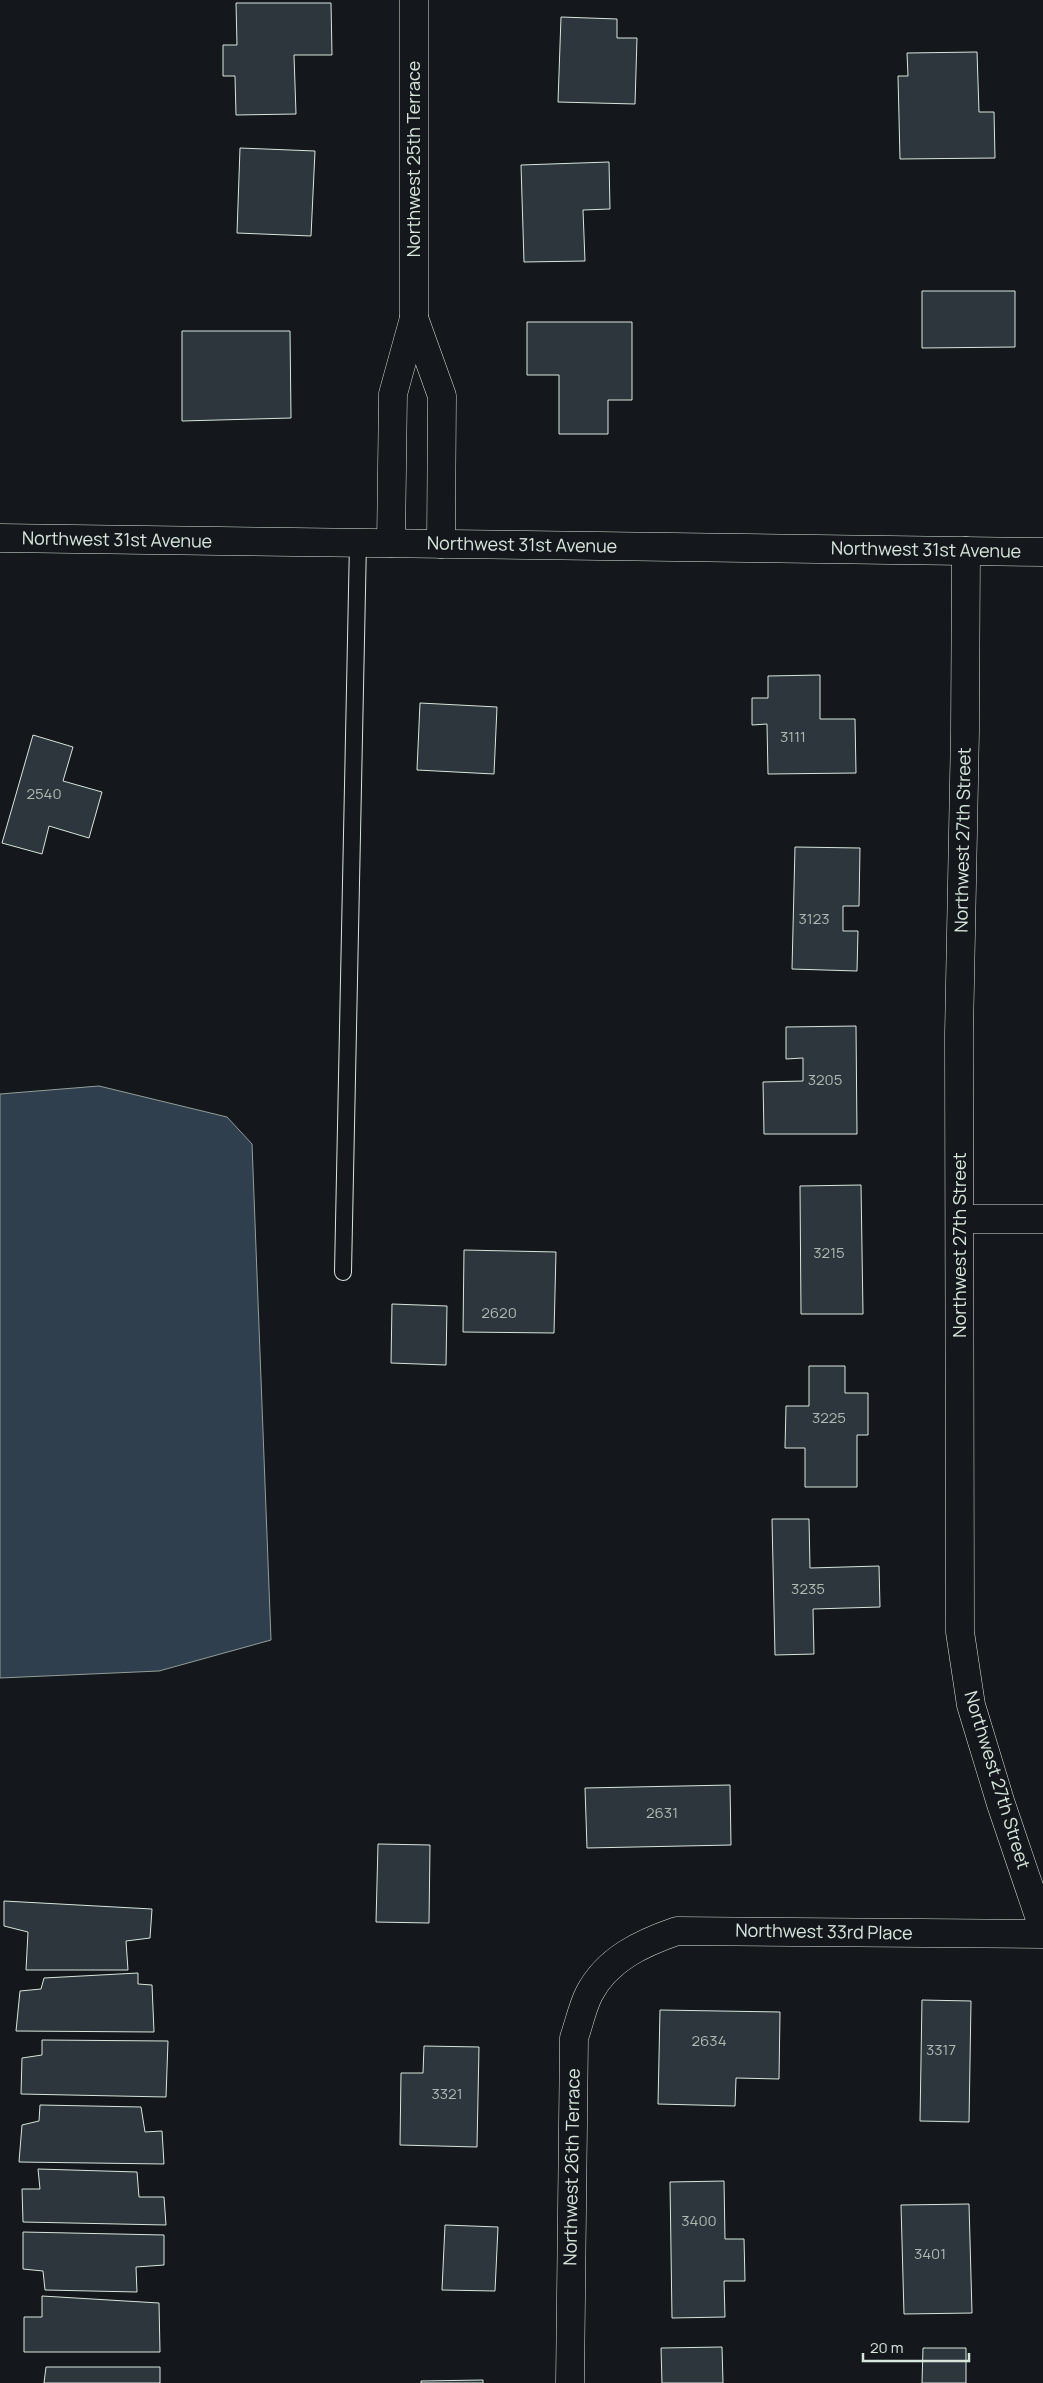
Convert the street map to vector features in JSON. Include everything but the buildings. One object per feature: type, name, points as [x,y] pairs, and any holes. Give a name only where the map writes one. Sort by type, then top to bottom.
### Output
[{"type":"street","name":"Northwest 25th Terrace","points":[[391,543],[393,394],[414,318],[414,0]]},
{"type":"street","name":"Northwest 25th Terrace","points":[[414,318],[442,396],[441,544]]},
{"type":"street","name":"Northwest 31st Avenue","points":[[0,538],[1043,552]]},
{"type":"street","name":"Northwest 27th Street","points":[[966,551],[965,731],[959,1034],[961,1219],[960,1632],[971,1705],[1000,1804],[1043,1928]]},
{"type":"street","points":[[961,1219],[1043,1220]]},
{"type":"street","name":"Northwest 33rd Place","points":[[613,1962],[645,1942],[677,1931],[1043,1934]]},
{"type":"street","name":"Northwest 26th Terrace","points":[[570,2383],[574,2038],[589,1994],[613,1962]]},
{"type":"lane","points":[[343,1272],[358,542]]},
{"type":"water","points":[[99,1086],[227,1117],[252,1144],[271,1640],[159,1671],[0,1678],[0,1094]]}]
